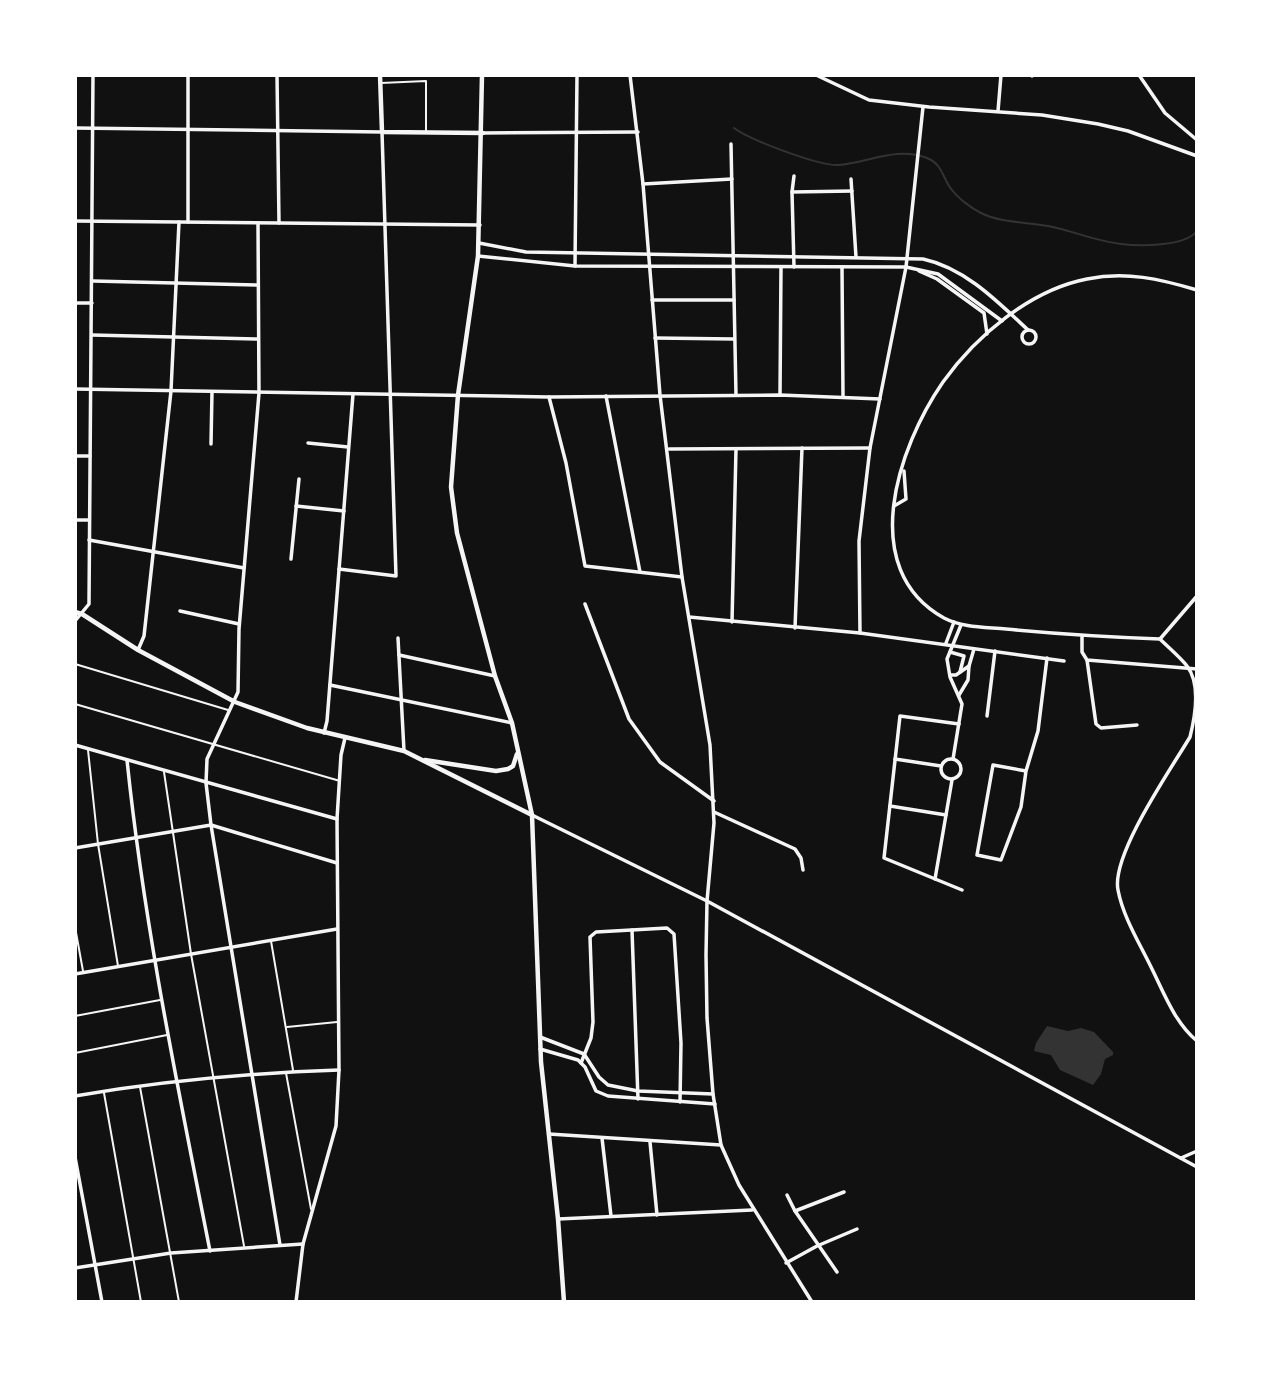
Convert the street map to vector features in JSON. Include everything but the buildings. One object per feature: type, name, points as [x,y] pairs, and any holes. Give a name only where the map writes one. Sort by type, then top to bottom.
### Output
[{"type":"main road","points":[[380,75],[382,132],[483,133]]},
{"type":"main road","points":[[482,75],[479,243],[458,395],[451,487],[457,533],[495,676],[512,723],[532,815],[540,1049],[564,1302]]},
{"type":"main road","points":[[75,612],[234,702],[324,733],[404,751],[532,815]]},
{"type":"main road","points":[[425,760],[501,771],[513,766],[518,750]]},
{"type":"street","points":[[75,621],[89,604],[93,75]]},
{"type":"street","points":[[188,75],[188,222]]},
{"type":"street","points":[[277,75],[279,223]]},
{"type":"street","points":[[575,266],[577,75]]},
{"type":"street","points":[[630,75],[643,184],[660,395],[682,577],[710,745],[714,812],[707,901],[707,1018],[713,1094],[721,1144],[752,1209],[812,1302]]},
{"type":"street","points":[[816,75],[869,100],[923,107],[998,111],[1098,124],[1128,131],[1197,156]]},
{"type":"street","points":[[998,111],[1001,75]]},
{"type":"street","points":[[1139,75],[1165,113],[1197,140]]},
{"type":"street","points":[[860,633],[859,541],[870,448],[906,267],[923,107]]},
{"type":"street","points":[[75,128],[382,132],[396,576],[339,569]]},
{"type":"street","points":[[483,133],[638,132]]},
{"type":"street","points":[[731,144],[736,395]]},
{"type":"street","points":[[794,176],[794,267]]},
{"type":"street","points":[[643,184],[732,179]]},
{"type":"street","points":[[851,179],[856,257]]},
{"type":"street","points":[[792,192],[852,191]]},
{"type":"street","points":[[75,221],[480,226]]},
{"type":"street","points":[[138,650],[144,636],[171,391],[179,222]]},
{"type":"street","points":[[258,223],[259,393],[240,624],[238,692],[207,759],[206,783],[280,1245]]},
{"type":"street","points":[[479,243],[526,252],[907,258],[939,262],[963,276],[1028,330]]},
{"type":"street","points":[[478,256],[575,266],[906,267],[939,274],[1002,321]]},
{"type":"street","points":[[780,396],[781,267]]},
{"type":"street","points":[[842,267],[843,397]]},
{"type":"street","points":[[914,269],[937,279],[984,313],[987,334]]},
{"type":"street","points":[[1197,290],[1141,276],[1116,275],[1086,279],[1050,292],[1002,321],[944,381],[934,397],[917,429],[892,507],[897,566],[927,607],[954,622],[961,625],[1082,636],[1160,639],[1189,668],[1195,701],[1190,737],[1125,851],[1118,873],[1118,888],[1138,940],[1179,1022],[1197,1041]]},
{"type":"street","points":[[93,281],[258,285]]},
{"type":"street","points":[[652,300],[734,300]]},
{"type":"street","points":[[75,303],[92,303]]},
{"type":"street","points":[[92,335],[258,339]]},
{"type":"street","points":[[655,338],[735,339]]},
{"type":"street","points":[[75,389],[549,397],[736,395],[880,399]]},
{"type":"street","points":[[211,444],[212,392]]},
{"type":"street","points":[[324,733],[353,394]]},
{"type":"street","points":[[606,396],[640,572]]},
{"type":"street","points":[[549,397],[566,463],[585,566],[682,577]]},
{"type":"street","points":[[307,443],[348,447]]},
{"type":"street","points":[[795,628],[802,448]]},
{"type":"street","points":[[668,449],[870,448]]},
{"type":"street","points":[[732,622],[736,449]]},
{"type":"street","points":[[75,456],[90,456]]},
{"type":"street","points":[[892,507],[906,499],[904,467]]},
{"type":"street","points":[[290,559],[299,479]]},
{"type":"street","points":[[296,506],[344,511]]},
{"type":"street","points":[[75,520],[89,520]]},
{"type":"street","points":[[89,540],[244,568]]},
{"type":"street","points":[[1160,639],[1197,596]]},
{"type":"street","points":[[586,604],[629,719],[660,762],[714,801]]},
{"type":"street","points":[[180,611],[240,624]]},
{"type":"street","points":[[689,617],[860,633],[1064,661]]},
{"type":"street","points":[[946,644],[954,622]]},
{"type":"street","points":[[953,759],[962,704],[950,675],[947,659],[961,625]]},
{"type":"street","points":[[1082,636],[1082,652],[1087,660],[1096,724],[1101,728],[1137,725]]},
{"type":"street","points":[[398,638],[404,751]]},
{"type":"street","points":[[959,695],[968,680],[975,648]]},
{"type":"street","points":[[986,716],[995,651]]},
{"type":"street","points":[[950,652],[964,656],[960,672]]},
{"type":"street","points":[[399,655],[495,676]]},
{"type":"street","points":[[1026,771],[993,765],[977,855],[1001,860],[1011,839],[1038,732],[1047,658]]},
{"type":"street","points":[[1087,660],[1197,669]]},
{"type":"street","points":[[950,675],[969,666]]},
{"type":"street","points":[[330,685],[512,723]]},
{"type":"street","points":[[959,724],[900,716],[884,858],[962,890]]},
{"type":"street","points":[[296,1302],[303,1244],[337,1126],[337,820],[345,738]]},
{"type":"street","points":[[75,745],[337,820]]},
{"type":"street","points":[[895,759],[941,766]]},
{"type":"street","points":[[934,879],[952,780],[960,774],[961,768],[953,759],[944,761],[941,766],[941,774],[952,780]]},
{"type":"street","points":[[127,760],[135,838],[155,960],[210,1251]]},
{"type":"street","points":[[890,806],[946,815]]},
{"type":"street","points":[[714,812],[795,849],[801,858],[803,870]]},
{"type":"street","points":[[532,815],[707,901],[1197,1167]]},
{"type":"street","points":[[75,849],[211,825],[337,863]]},
{"type":"street","points":[[581,1063],[592,1038],[590,937],[593,934],[632,929],[667,928],[674,934],[681,1043],[680,1102]]},
{"type":"street","points":[[75,974],[337,929]]},
{"type":"street","points":[[632,929],[638,1099]]},
{"type":"street","points":[[540,1037],[584,1054],[603,1083],[638,1091],[713,1094]]},
{"type":"street","points":[[540,1049],[581,1063],[596,1091],[608,1096],[715,1104]]},
{"type":"street","points":[[75,1096],[177,1082],[339,1070]]},
{"type":"street","points":[[549,1134],[650,1142],[721,1144]]},
{"type":"street","points":[[602,1138],[611,1216]]},
{"type":"street","points":[[650,1142],[657,1214]]},
{"type":"street","points":[[1181,1158],[1197,1151]]},
{"type":"street","points":[[75,1157],[102,1302]]},
{"type":"street","points":[[795,1210],[844,1192]]},
{"type":"street","points":[[787,1195],[836,1272]]},
{"type":"street","points":[[558,1219],[752,1209]]},
{"type":"street","points":[[786,1263],[817,1245],[857,1229]]},
{"type":"street","points":[[75,1268],[171,1253],[303,1244]]},
{"type":"lane","points":[[380,83],[426,82],[426,132]]},
{"type":"lane","points":[[75,664],[230,710]]},
{"type":"lane","points":[[75,704],[340,781]]},
{"type":"lane","points":[[88,748],[98,844],[118,966]]},
{"type":"lane","points":[[163,771],[191,954],[244,1248]]},
{"type":"lane","points":[[75,927],[83,972]]},
{"type":"lane","points":[[270,940],[293,1072]]},
{"type":"lane","points":[[75,1016],[162,999]]},
{"type":"lane","points":[[286,1027],[338,1022]]},
{"type":"lane","points":[[75,1053],[168,1035]]},
{"type":"lane","points":[[286,1072],[312,1214]]},
{"type":"lane","points":[[140,1086],[179,1302]]},
{"type":"lane","points":[[103,1091],[141,1302]]},
{"type":"shaded area","points":[[1047,1026],[1068,1031],[1081,1028],[1094,1032],[1113,1052],[1113,1055],[1105,1059],[1101,1074],[1093,1085],[1060,1070],[1051,1055],[1034,1051]]},
{"type":"waterway","points":[[734,128],[785,151],[829,164],[849,164],[893,154],[927,158],[936,164],[949,186],[961,199],[981,213],[997,219],[1048,226],[1129,245],[1172,243],[1197,231]]}]
